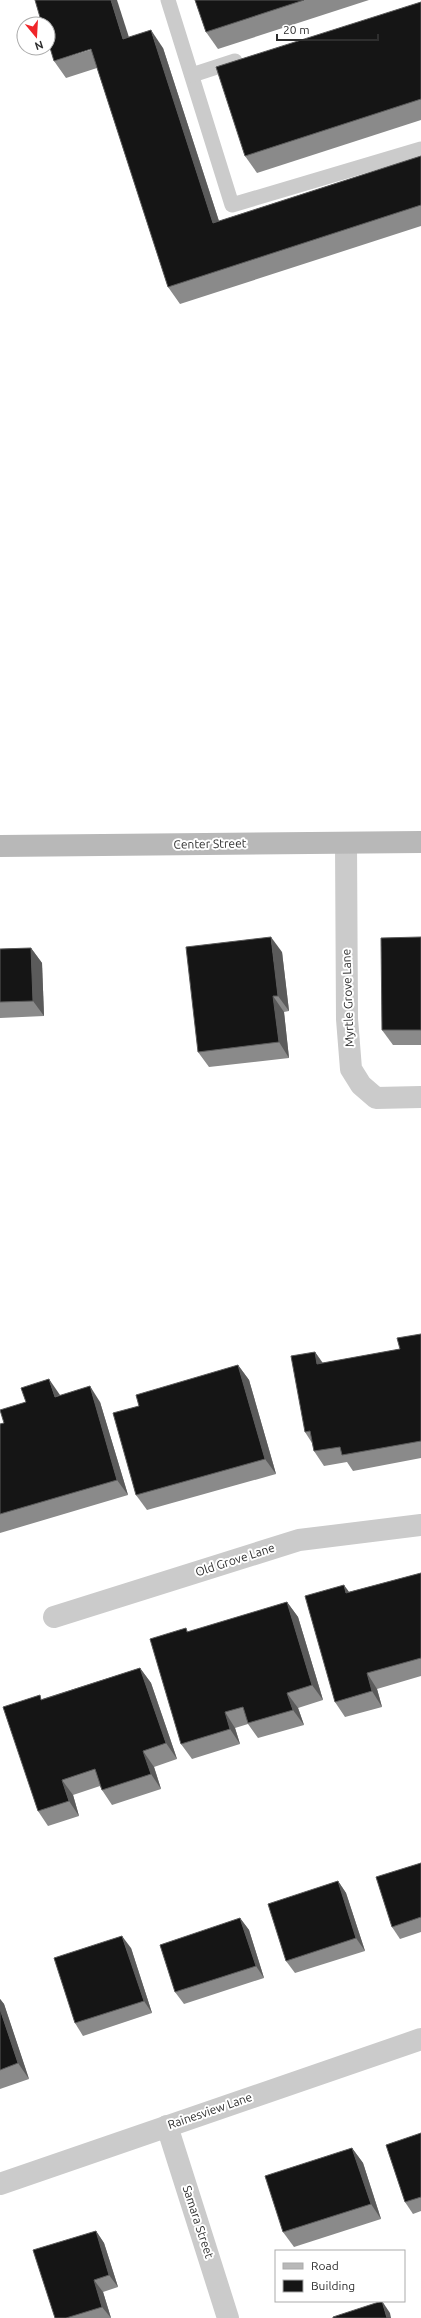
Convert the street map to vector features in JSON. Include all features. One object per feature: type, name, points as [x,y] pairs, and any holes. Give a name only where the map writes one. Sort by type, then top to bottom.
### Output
[{"type":"main road","name":"Center Street","points":[[0,846],[421,842]]},
{"type":"street","name":"Myrtle Grove Lane","points":[[346,843],[347,1011],[351,1069],[361,1085],[376,1098],[421,1097]]},
{"type":"street","name":"Old Grove Lane","points":[[54,1617],[299,1540],[421,1525]]},
{"type":"street","name":"Rainesview Lane","points":[[0,2184],[421,2039]]},
{"type":"street","name":"Samara Street","points":[[167,2126],[228,2318]]},
{"type":"lane","points":[[168,0],[232,205],[421,149]]},
{"type":"lane","points":[[192,75],[251,56]]},
{"type":"building","points":[[35,0],[111,0],[123,39],[151,30],[213,223],[421,156],[421,205],[168,287],[91,49],[54,61],[52,56],[56,56],[56,16],[40,16]]},
{"type":"building","points":[[195,0],[304,0],[206,32]]},
{"type":"building","points":[[421,2],[421,99],[245,156],[216,67]]},
{"type":"building","points":[[271,937],[278,996],[273,996],[279,1042],[198,1052],[186,947]]},
{"type":"building","points":[[421,937],[421,1030],[382,1030],[381,938]]},
{"type":"building","points":[[31,948],[33,1001],[0,1002],[0,949]]},
{"type":"building","points":[[421,1334],[421,1441],[342,1455],[340,1447],[314,1451],[310,1431],[305,1432],[291,1356],[315,1352],[317,1364],[400,1349],[397,1338]]},
{"type":"building","points":[[238,1365],[265,1459],[136,1495],[113,1413],[139,1406],[136,1395]]},
{"type":"building","points":[[49,1379],[55,1397],[90,1386],[117,1480],[0,1514],[0,1424],[4,1423],[0,1410],[26,1402],[21,1388]]},
{"type":"building","points":[[421,1573],[421,1658],[367,1673],[372,1691],[335,1702],[305,1596],[344,1585],[346,1593]]},
{"type":"building","points":[[287,1602],[312,1685],[287,1693],[293,1710],[248,1723],[243,1707],[225,1712],[230,1729],[181,1744],[150,1639],[186,1628],[187,1632]]},
{"type":"building","points":[[140,1668],[166,1743],[143,1751],[151,1774],[102,1790],[95,1769],[62,1780],[69,1801],[38,1811],[3,1707],[40,1695],[41,1700]]},
{"type":"building","points":[[421,1863],[421,1917],[392,1927],[376,1877]]},
{"type":"building","points":[[338,1881],[356,1938],[286,1961],[268,1904]]},
{"type":"building","points":[[240,1918],[256,1966],[175,1992],[160,1945]]},
{"type":"building","points":[[122,1936],[144,2001],[75,2023],[54,1958]]},
{"type":"building","points":[[0,2009],[18,2063],[0,2070]]},
{"type":"building","points":[[421,2133],[421,2197],[405,2202],[386,2145]]},
{"type":"building","points":[[352,2148],[371,2204],[283,2232],[265,2176]]},
{"type":"building","points":[[96,2231],[109,2275],[94,2280],[102,2307],[66,2318],[55,2318],[33,2250]]},
{"type":"building","points":[[382,2302],[387,2318],[333,2318]]}]
